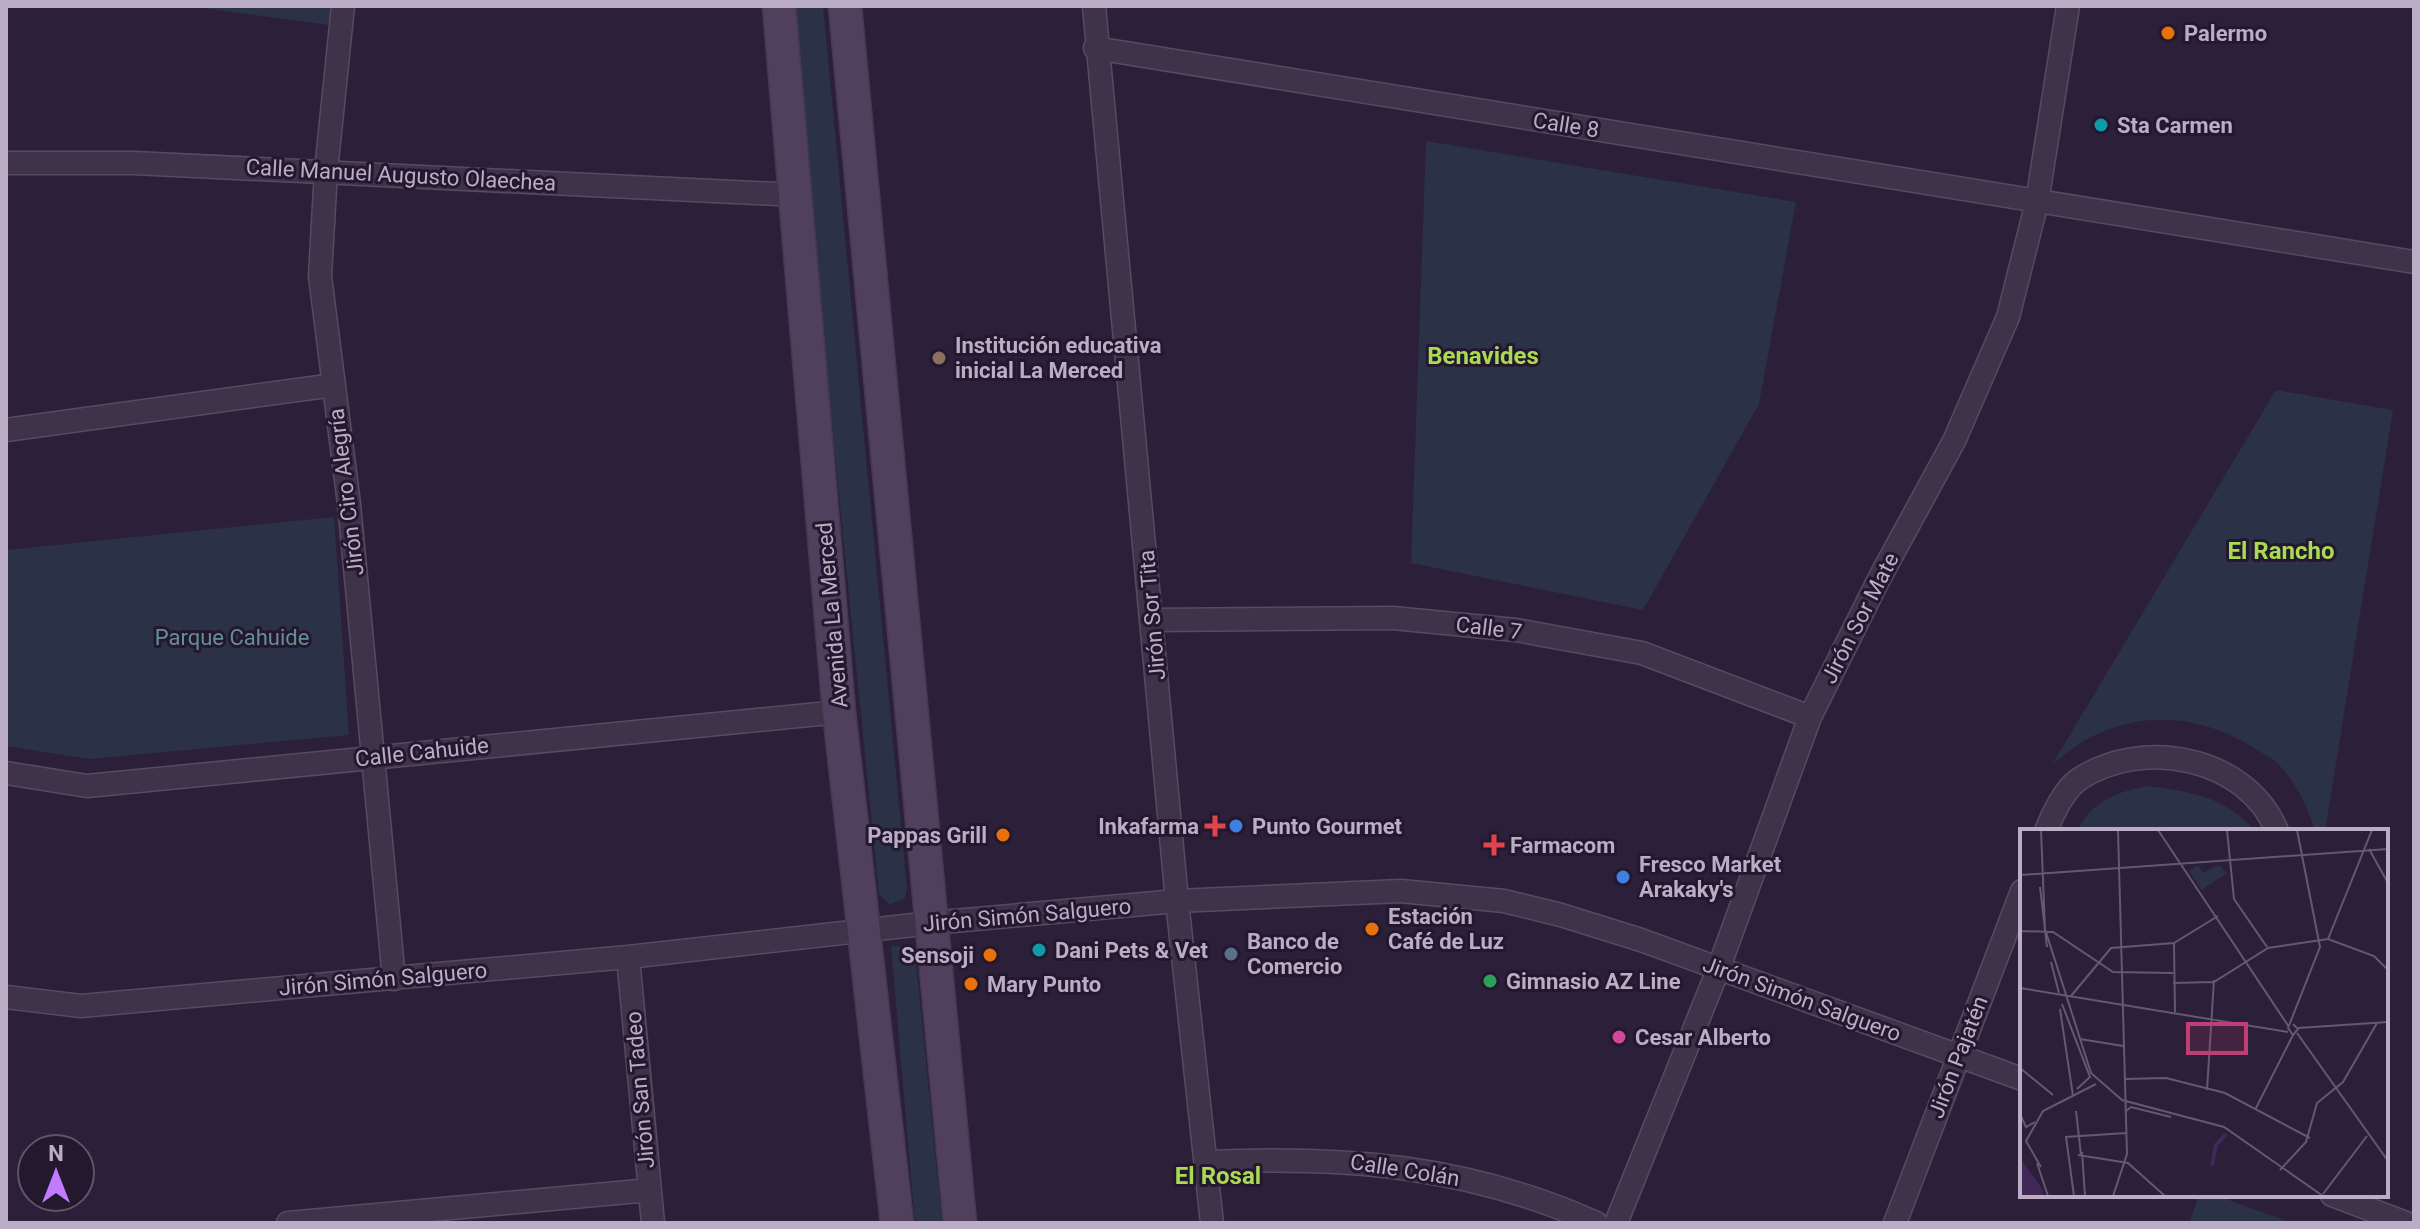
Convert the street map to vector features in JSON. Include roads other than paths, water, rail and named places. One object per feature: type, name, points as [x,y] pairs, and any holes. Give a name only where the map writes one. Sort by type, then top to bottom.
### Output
[{"type":"main road","name":"Avenida La Merced","points":[[779,6],[839,712],[897,1223]]},
{"type":"main road","points":[[845,6],[960,1223]]},
{"type":"street","name":"Jirón Ciro Alegría","points":[[343,6],[326,171],[320,276],[375,757],[394,979]]},
{"type":"street","name":"Jirón Sor Tita","points":[[1094,6],[1095,48],[1154,620],[1177,901],[1212,1223]]},
{"type":"street","name":"Jirón Sor Mate","points":[[1616,1223],[1718,970],[1810,717],[1880,577],[1954,441],[2008,317],[2037,202],[2068,6]]},
{"type":"street","name":"Calle 8","points":[[1095,48],[2414,262]]},
{"type":"street","name":"Calle Manuel Augusto Olaechea","points":[[6,163],[134,163],[797,195]]},
{"type":"street","points":[[6,430],[334,385]]},
{"type":"street","name":"Calle 7","points":[[1154,620],[1393,618],[1516,630],[1642,653],[1810,717]]},
{"type":"street","name":"Calle Cahuide","points":[[6,773],[87,786],[839,712]]},
{"type":"street","points":[[2047,829],[2075,782],[2108,764],[2149,756],[2188,760],[2221,772],[2251,792],[2272,818],[2276,829]]},
{"type":"street","name":"Jirón Simón Salguero","points":[[6,997],[81,1006],[628,957],[931,923],[1177,901],[1351,891],[1452,894],[1504,901],[1641,940],[2020,1078]]},
{"type":"street","name":"Jirón Pajatén","points":[[1895,1223],[2020,896]]},
{"type":"street","name":"Jirón San Tadeo","points":[[628,957],[653,1223]]},
{"type":"street","name":"Calle Colán","points":[[1206,1162],[1329,1159],[1392,1166],[1496,1188],[1596,1223]]},
{"type":"street","points":[[288,1223],[650,1190]]},
{"type":"street","points":[[2337,1197],[2406,1223]]},
{"type":"place","name":"Palermo","points":[[2168,33]]},
{"type":"place","name":"Sta Carmen","points":[[2101,125]]},
{"type":"place","name":"Institución educativa inicial La Merced","points":[[939,358]]},
{"type":"place","name":"Inkafarma","points":[[1215,826]]},
{"type":"place","name":"Punto Gourmet","points":[[1236,826]]},
{"type":"place","name":"Pappas Grill","points":[[1003,835]]},
{"type":"place","name":"Farmacom","points":[[1494,845]]},
{"type":"place","name":"Fresco Market Arakaky's","points":[[1623,877]]},
{"type":"place","name":"Estación Café de Luz","points":[[1372,929]]},
{"type":"place","name":"Dani Pets & Vet","points":[[1039,950]]},
{"type":"place","name":"Banco de Comercio","points":[[1231,954]]},
{"type":"place","name":"Sensoji","points":[[990,955]]},
{"type":"place","name":"Gimnasio AZ Line","points":[[1490,981]]},
{"type":"place","name":"Mary Punto","points":[[971,984]]},
{"type":"place","name":"Cesar Alberto","points":[[1619,1037]]},
{"type":"district","name":"Benavides","points":[[1483,356]]},
{"type":"district","name":"El Rancho","points":[[2281,551]]},
{"type":"district","name":"El Rosal","points":[[1218,1176]]},
{"type":"park label","name":"Parque Cahuide","points":[[232,637]]}]
